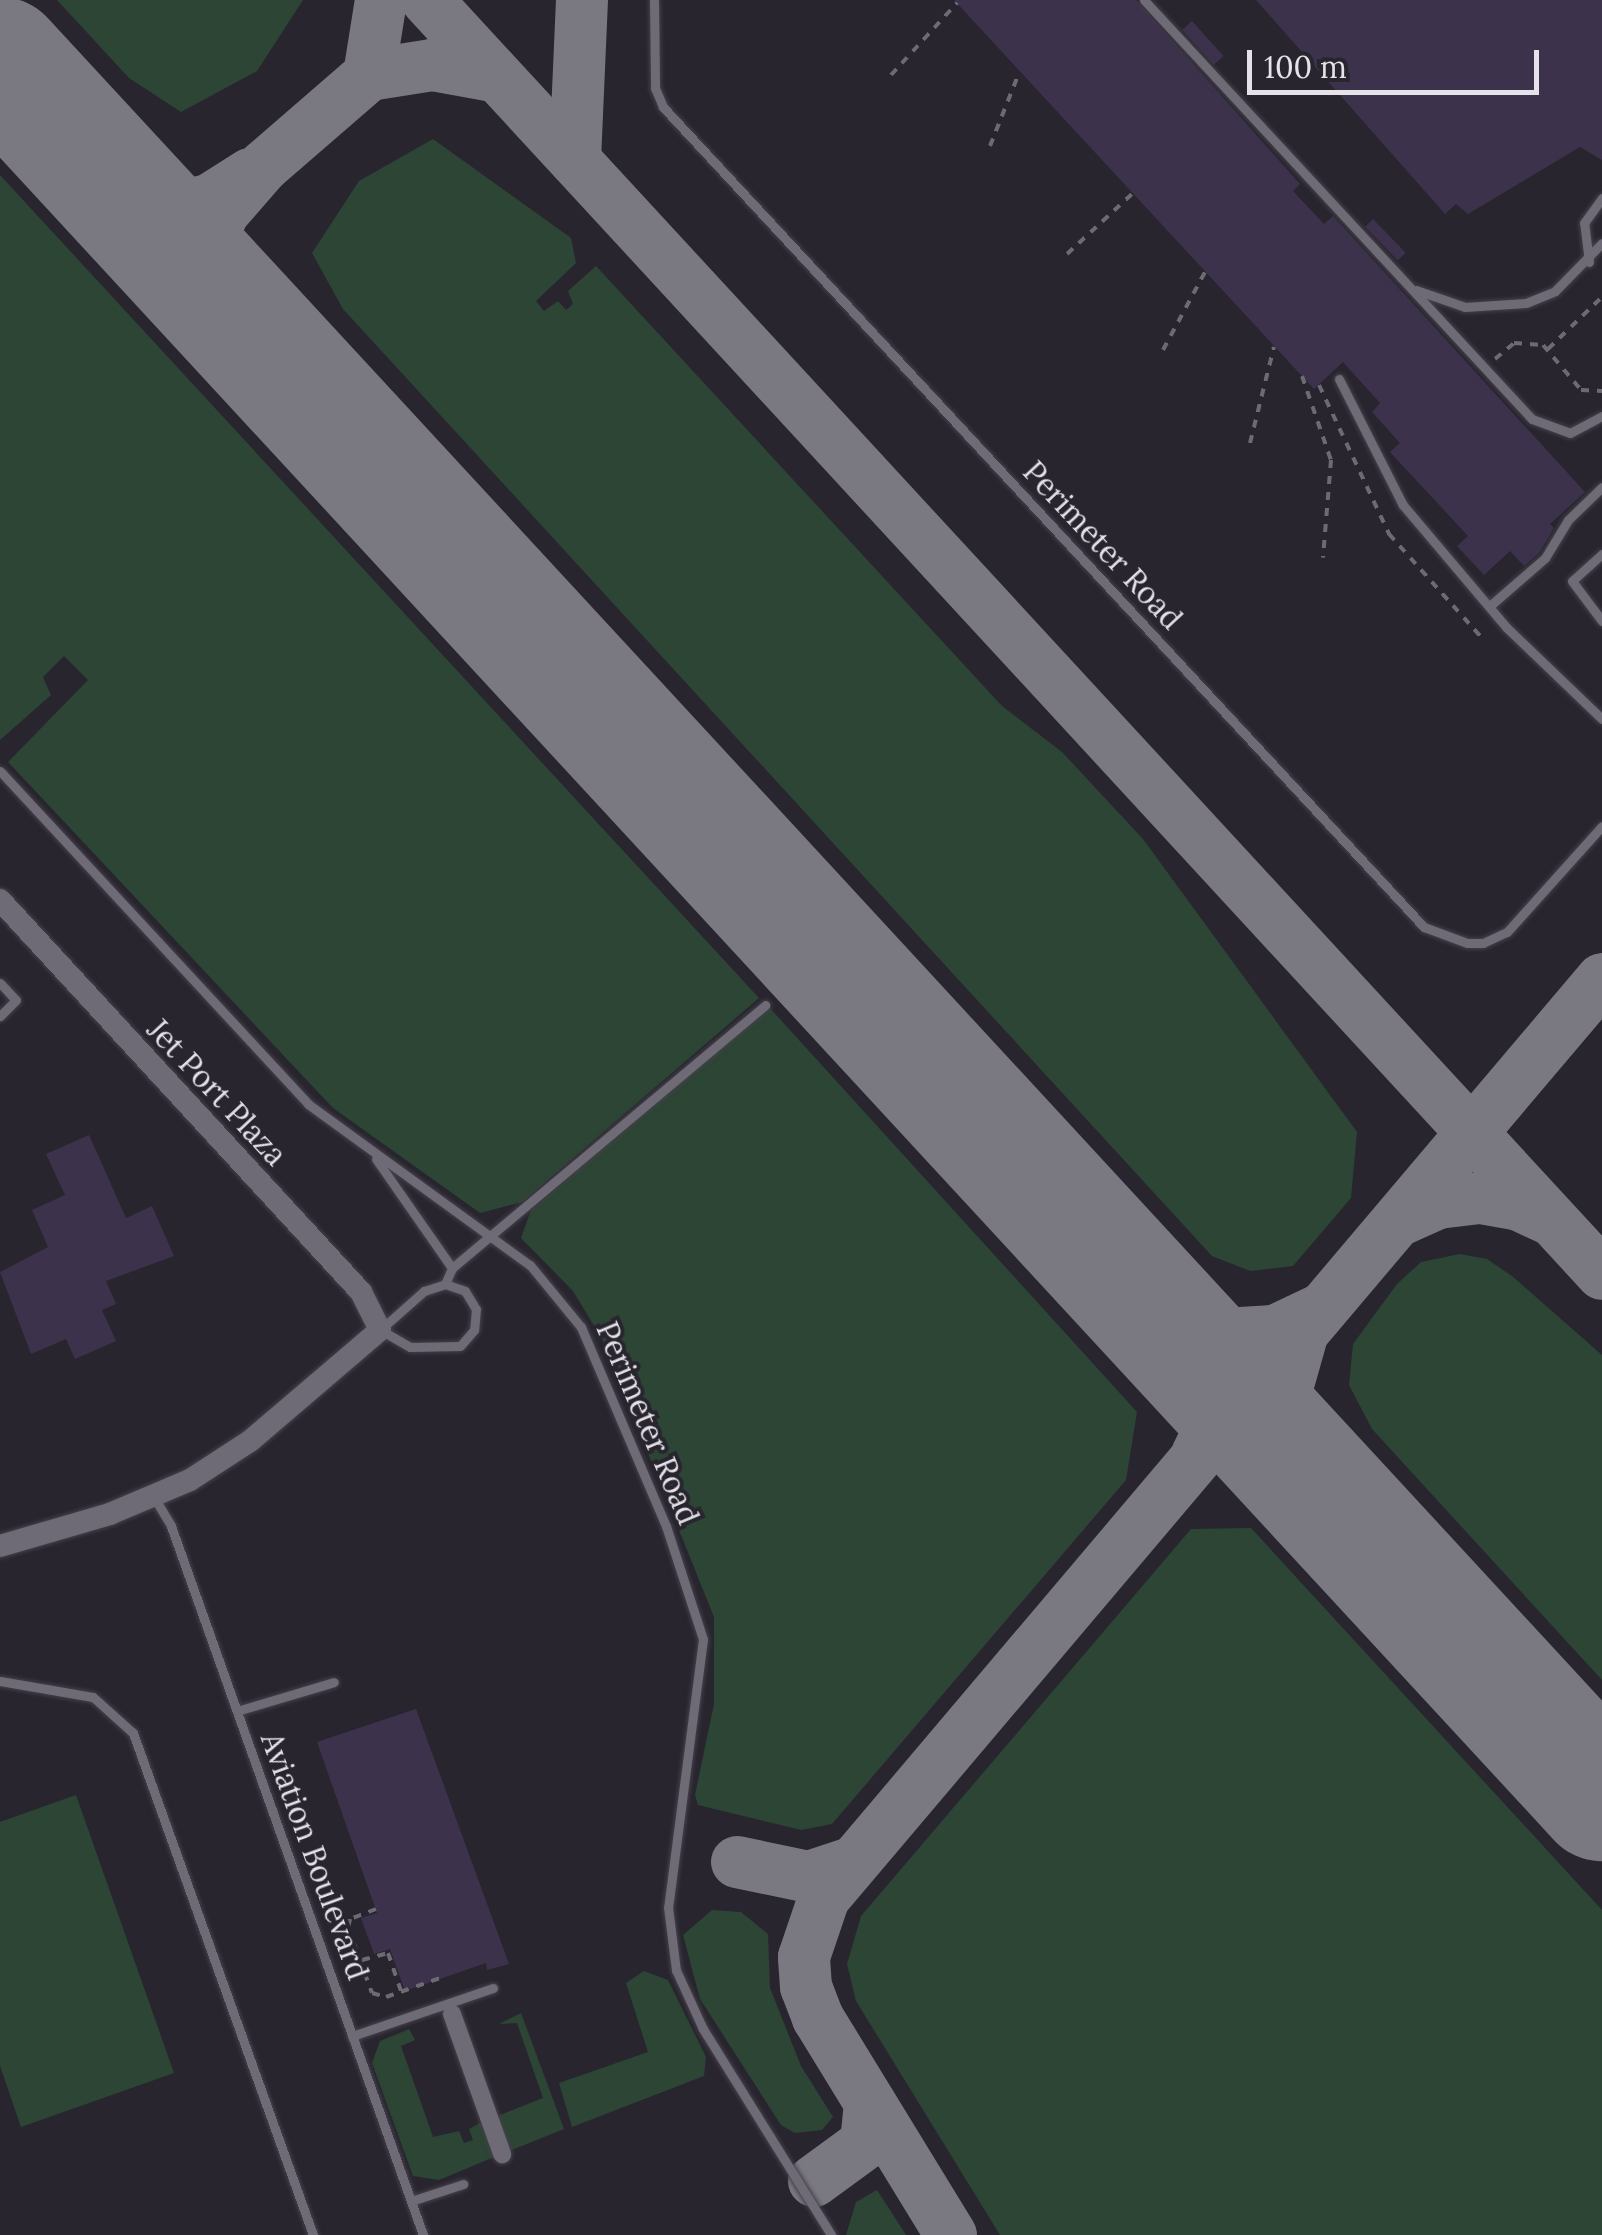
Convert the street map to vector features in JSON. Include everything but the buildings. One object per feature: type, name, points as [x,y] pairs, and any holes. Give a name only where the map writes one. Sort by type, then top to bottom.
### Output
[{"type":"street","name":"Jet Port Plaza","points":[[2,905],[361,1292],[380,1330]]},
{"type":"street","points":[[0,1546],[154,1496],[250,1441],[380,1330]]},
{"type":"street","points":[[452,2014],[502,2154]]},
{"type":"lane","name":"Perimeter Road","points":[[654,0],[655,88],[663,107],[1424,926],[1466,943],[1483,944],[1507,932],[1602,826]]},
{"type":"lane","points":[[1144,0],[1166,18],[1543,428],[1570,433],[1602,416]]},
{"type":"lane","points":[[1165,0],[1166,18]]},
{"type":"lane","points":[[1589,262],[1584,223],[1602,198]]},
{"type":"lane","points":[[1413,289],[1465,307],[1495,309],[1555,291],[1589,262],[1602,243]]},
{"type":"lane","points":[[1338,379],[1404,505],[1492,604],[1506,626],[1602,719]]},
{"type":"lane","points":[[1492,604],[1545,558],[1568,520],[1602,487]]},
{"type":"lane","points":[[1602,554],[1572,581],[1602,622]]},
{"type":"lane","name":"Perimeter Road","points":[[0,772],[308,1104],[493,1237],[557,1292],[581,1327],[696,1602],[702,1667],[674,1830],[670,1941],[704,2029],[831,2235]]},
{"type":"lane","points":[[0,982],[16,1000],[0,1016]]},
{"type":"lane","points":[[444,1284],[452,1268],[765,1005]]},
{"type":"lane","points":[[373,1154],[452,1268]]},
{"type":"lane","points":[[444,1284],[465,1291],[476,1309],[474,1330],[460,1346],[410,1346],[380,1330],[424,1291],[444,1284]]},
{"type":"lane","name":"Aviation Boulevard","points":[[154,1496],[172,1526],[423,2235]]},
{"type":"lane","points":[[0,1681],[92,1697],[133,1733],[313,2235]]},
{"type":"lane","points":[[237,1711],[334,1682]]},
{"type":"lane","points":[[352,2036],[493,1988]]},
{"type":"lane","points":[[411,2201],[464,2184]]},
{"type":"path","points":[[892,75],[957,3]]},
{"type":"path","points":[[990,146],[1019,73]]},
{"type":"path","points":[[1067,254],[1132,194]]},
{"type":"path","points":[[1163,350],[1205,272]]},
{"type":"path","points":[[1548,348],[1602,297]]},
{"type":"path","points":[[1485,368],[1514,343],[1548,348],[1581,390],[1602,391]]},
{"type":"path","points":[[1250,443],[1274,347]]},
{"type":"path","points":[[1302,376],[1331,460],[1324,558]]},
{"type":"path","points":[[1319,384],[1390,534],[1482,638]]},
{"type":"path","points":[[376,1910],[348,1921],[372,1993],[402,1992],[440,1978]]},
{"type":"path","points":[[360,1961],[389,1952],[402,1992]]},
{"type":"green space","points":[[57,0],[303,0],[257,71],[181,112],[129,78]]},
{"type":"green space","points":[[433,139],[571,238],[576,263],[536,301],[544,311],[558,301],[566,310],[573,304],[568,291],[596,266],[1002,706],[1062,752],[1143,839],[1357,1132],[1351,1198],[1293,1266],[1250,1271],[1212,1256],[343,309],[312,253],[359,181]]},
{"type":"green space","points":[[0,175],[759,998],[522,1202],[480,1213],[333,1108],[8,762],[88,680],[64,656],[43,677],[51,695],[0,740]]},
{"type":"green space","points":[[769,1007],[1137,1412],[1126,1480],[832,1824],[801,1830],[698,1805],[695,1795],[714,1704],[714,1617],[602,1339],[573,1291],[521,1238],[531,1210]]},
{"type":"green space","points":[[1460,1254],[1487,1259],[1512,1276],[1602,1355],[1602,1680],[1372,1429],[1349,1385],[1353,1344],[1397,1284],[1421,1262]]},
{"type":"green space","points":[[1251,1528],[1602,1910],[1602,2235],[1000,2235],[856,2001],[847,1964],[861,1916],[1191,1529]]},
{"type":"green space","points":[[76,1795],[174,2073],[21,2127],[0,2066],[0,1822]]},
{"type":"green space","points":[[712,1910],[741,1912],[768,1934],[770,1988],[801,2066],[833,2117],[822,2130],[795,2133],[781,2125],[700,1999],[683,1935]]},
{"type":"green space","points":[[644,1971],[668,1980],[706,2057],[704,2076],[572,2127],[559,2083],[648,2052],[626,1983]]},
{"type":"green space","points":[[521,2013],[564,2129],[504,2153],[492,2118],[543,2098],[517,2023],[499,2024]]},
{"type":"green space","points":[[409,2029],[415,2040],[401,2046],[433,2137],[459,2131],[464,2143],[473,2140],[469,2129],[485,2120],[499,2155],[439,2180],[413,2176],[372,2063],[380,2041]]},
{"type":"green space","points":[[877,2190],[906,2235],[846,2235],[856,2202]]},
{"type":"taxiway","points":[[231,311],[212,274],[210,245],[223,213],[264,166],[369,75],[381,0]]},
{"type":"taxiway","points":[[427,0],[1602,1274]]},
{"type":"taxiway","points":[[575,160],[582,0]]},
{"type":"taxiway","points":[[369,75],[432,65],[498,77]]},
{"type":"taxiway","points":[[104,177],[141,199],[176,207],[209,200],[250,174]]},
{"type":"taxiway","points":[[951,2235],[818,2018],[806,1987],[804,1957],[824,1898],[1602,979]]},
{"type":"taxiway","points":[[1398,1221],[1438,1203],[1480,1198],[1519,1205],[1551,1220]]},
{"type":"taxiway","points":[[1138,1293],[1184,1323],[1224,1334],[1275,1331],[1319,1310]]},
{"type":"taxiway","points":[[1301,1339],[1288,1385],[1288,1414],[1314,1484]]},
{"type":"taxiway","points":[[1181,1341],[1208,1390],[1208,1432],[1197,1455]]},
{"type":"taxiway","points":[[737,1862],[809,1877],[854,1862]]},
{"type":"taxiway","points":[[814,2181],[866,2143],[870,2103]]},
{"type":"runway","points":[[0,62],[1602,1796]]}]
